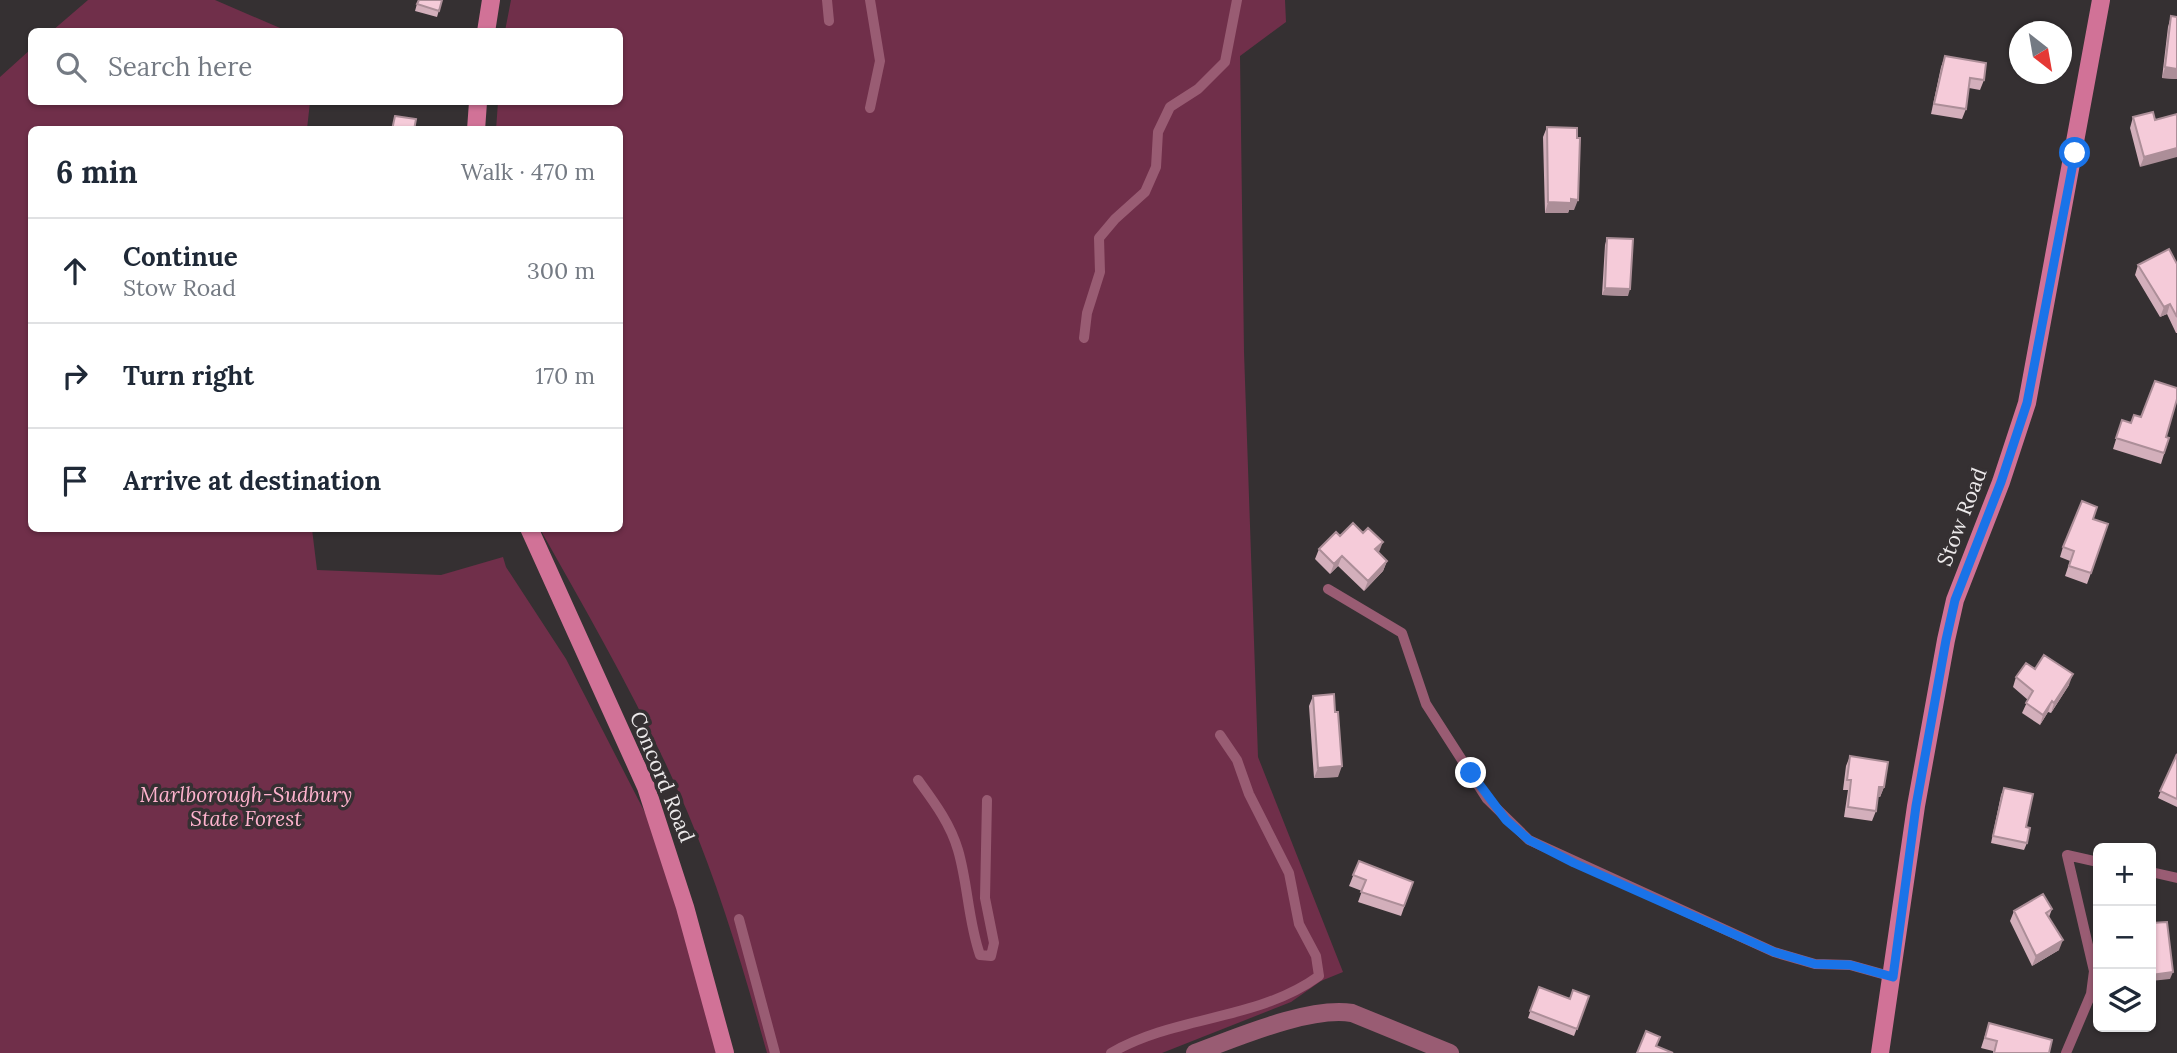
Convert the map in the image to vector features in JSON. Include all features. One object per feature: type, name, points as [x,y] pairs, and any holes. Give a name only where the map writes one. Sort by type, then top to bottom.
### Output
[{"type":"street","points":[[487,28],[491,0]]},
{"type":"street","name":"Stow Road","points":[[1880,1053],[1916,806],[1946,640],[1955,600],[2001,482],[2027,403],[2101,0]]},
{"type":"street","points":[[476,126],[478,105]]},
{"type":"street","name":"Concord Road","points":[[531,532],[646,787],[697,948],[725,1053]]},
{"type":"street","points":[[1195,1053],[1286,1022],[1337,1011],[1352,1013],[1450,1053]]},
{"type":"lane","points":[[827,0],[829,21]]},
{"type":"lane","points":[[870,0],[880,61],[870,108]]},
{"type":"lane","points":[[1084,338],[1087,313],[1100,272],[1099,238],[1115,219],[1145,192],[1156,167],[1158,132],[1170,107],[1198,89],[1225,62],[1237,0]]},
{"type":"lane","points":[[1328,589],[1402,633],[1426,704],[1487,799],[1529,840],[1774,952],[1815,964],[1850,965],[1893,977]]},
{"type":"lane","points":[[1111,1053],[1153,1034],[1231,1015],[1281,998],[1319,976],[1316,956],[1299,924],[1289,873],[1249,794],[1237,760],[1220,735]]},
{"type":"lane","points":[[918,780],[944,817],[958,849],[972,934],[980,955],[991,957],[994,943],[985,898],[987,800]]},
{"type":"lane","points":[[2066,1053],[2091,993],[2094,971],[2067,855],[2093,861]]},
{"type":"lane","points":[[2156,873],[2177,878]]},
{"type":"lane","points":[[739,919],[775,1053]]},
{"type":"green space","points":[[88,0],[215,0],[280,28],[55,28]]},
{"type":"green space","points":[[511,0],[1285,0],[1286,22],[1240,56],[1244,352],[1258,757],[1343,972],[1321,981],[1291,1002],[1162,1053],[767,1053],[721,900],[687,811],[636,703],[542,532],[623,532],[623,126],[496,126],[498,105],[623,105],[623,28],[506,28]]},
{"type":"green space","name":"Marlborough-Sudbury State Forest","points":[[28,52],[28,105],[310,105],[307,126],[28,126],[28,532],[312,532],[317,570],[441,575],[503,557],[506,567],[566,659],[656,834],[722,1053],[0,1053],[0,77]]},
{"type":"building","points":[[419,0],[442,0],[439,11],[417,4]]},
{"type":"building","points":[[2171,16],[2177,17],[2177,69],[2165,67]]},
{"type":"building","points":[[1945,56],[1986,63],[1984,80],[1970,78],[1966,109],[1934,104]]},
{"type":"building","points":[[2153,112],[2155,120],[2177,114],[2177,148],[2144,157],[2133,117]]},
{"type":"building","points":[[395,116],[416,119],[415,126],[393,126]]},
{"type":"building","points":[[1547,127],[1577,128],[1577,138],[1580,138],[1578,200],[1571,199],[1571,203],[1548,202]]},
{"type":"building","points":[[1607,238],[1633,239],[1630,289],[1605,288]]},
{"type":"building","points":[[2169,249],[2177,264],[2177,317],[2170,304],[2164,307],[2138,265]]},
{"type":"building","points":[[2155,381],[2177,388],[2177,399],[2164,453],[2116,438],[2122,420],[2131,423],[2134,415],[2141,417]]},
{"type":"building","points":[[2082,501],[2097,507],[2093,519],[2108,524],[2091,573],[2069,566],[2074,551],[2063,547]]},
{"type":"building","points":[[1353,523],[1363,533],[1368,528],[1383,542],[1375,549],[1387,561],[1368,581],[1342,556],[1334,564],[1319,549],[1336,532],[1340,536]]},
{"type":"building","points":[[2044,655],[2073,674],[2043,715],[2026,703],[2033,691],[2016,677],[2026,663],[2035,669]]},
{"type":"building","points":[[1334,694],[1342,766],[1318,768],[1313,696]]},
{"type":"building","points":[[2177,754],[2177,799],[2160,791]]},
{"type":"building","points":[[1850,756],[1888,762],[1884,787],[1879,787],[1876,811],[1848,807]]},
{"type":"building","points":[[2004,788],[2033,794],[2026,827],[2030,828],[2027,843],[1993,836]]},
{"type":"building","points":[[1359,861],[1413,882],[1404,906],[1361,892],[1366,880],[1353,875]]},
{"type":"building","points":[[2043,894],[2052,909],[2046,913],[2063,940],[2036,956],[2014,911]]},
{"type":"building","points":[[2167,922],[2173,972],[2156,974],[2156,923]]},
{"type":"building","points":[[1539,987],[1570,999],[1573,990],[1589,996],[1577,1029],[1530,1011]]},
{"type":"building","points":[[1989,1023],[2052,1040],[2049,1053],[1994,1053],[1997,1041],[1985,1038]]},
{"type":"building","points":[[1646,1031],[1660,1037],[1656,1046],[1673,1053],[1637,1053]]},
{"type":"route","points":[[1471,773],[1487,799],[1506,820],[1529,840],[1574,863],[1774,952],[1815,964],[1850,965],[1893,977],[1916,806],[1946,640],[1955,600],[2001,482],[2027,403],[2075,153]]}]
